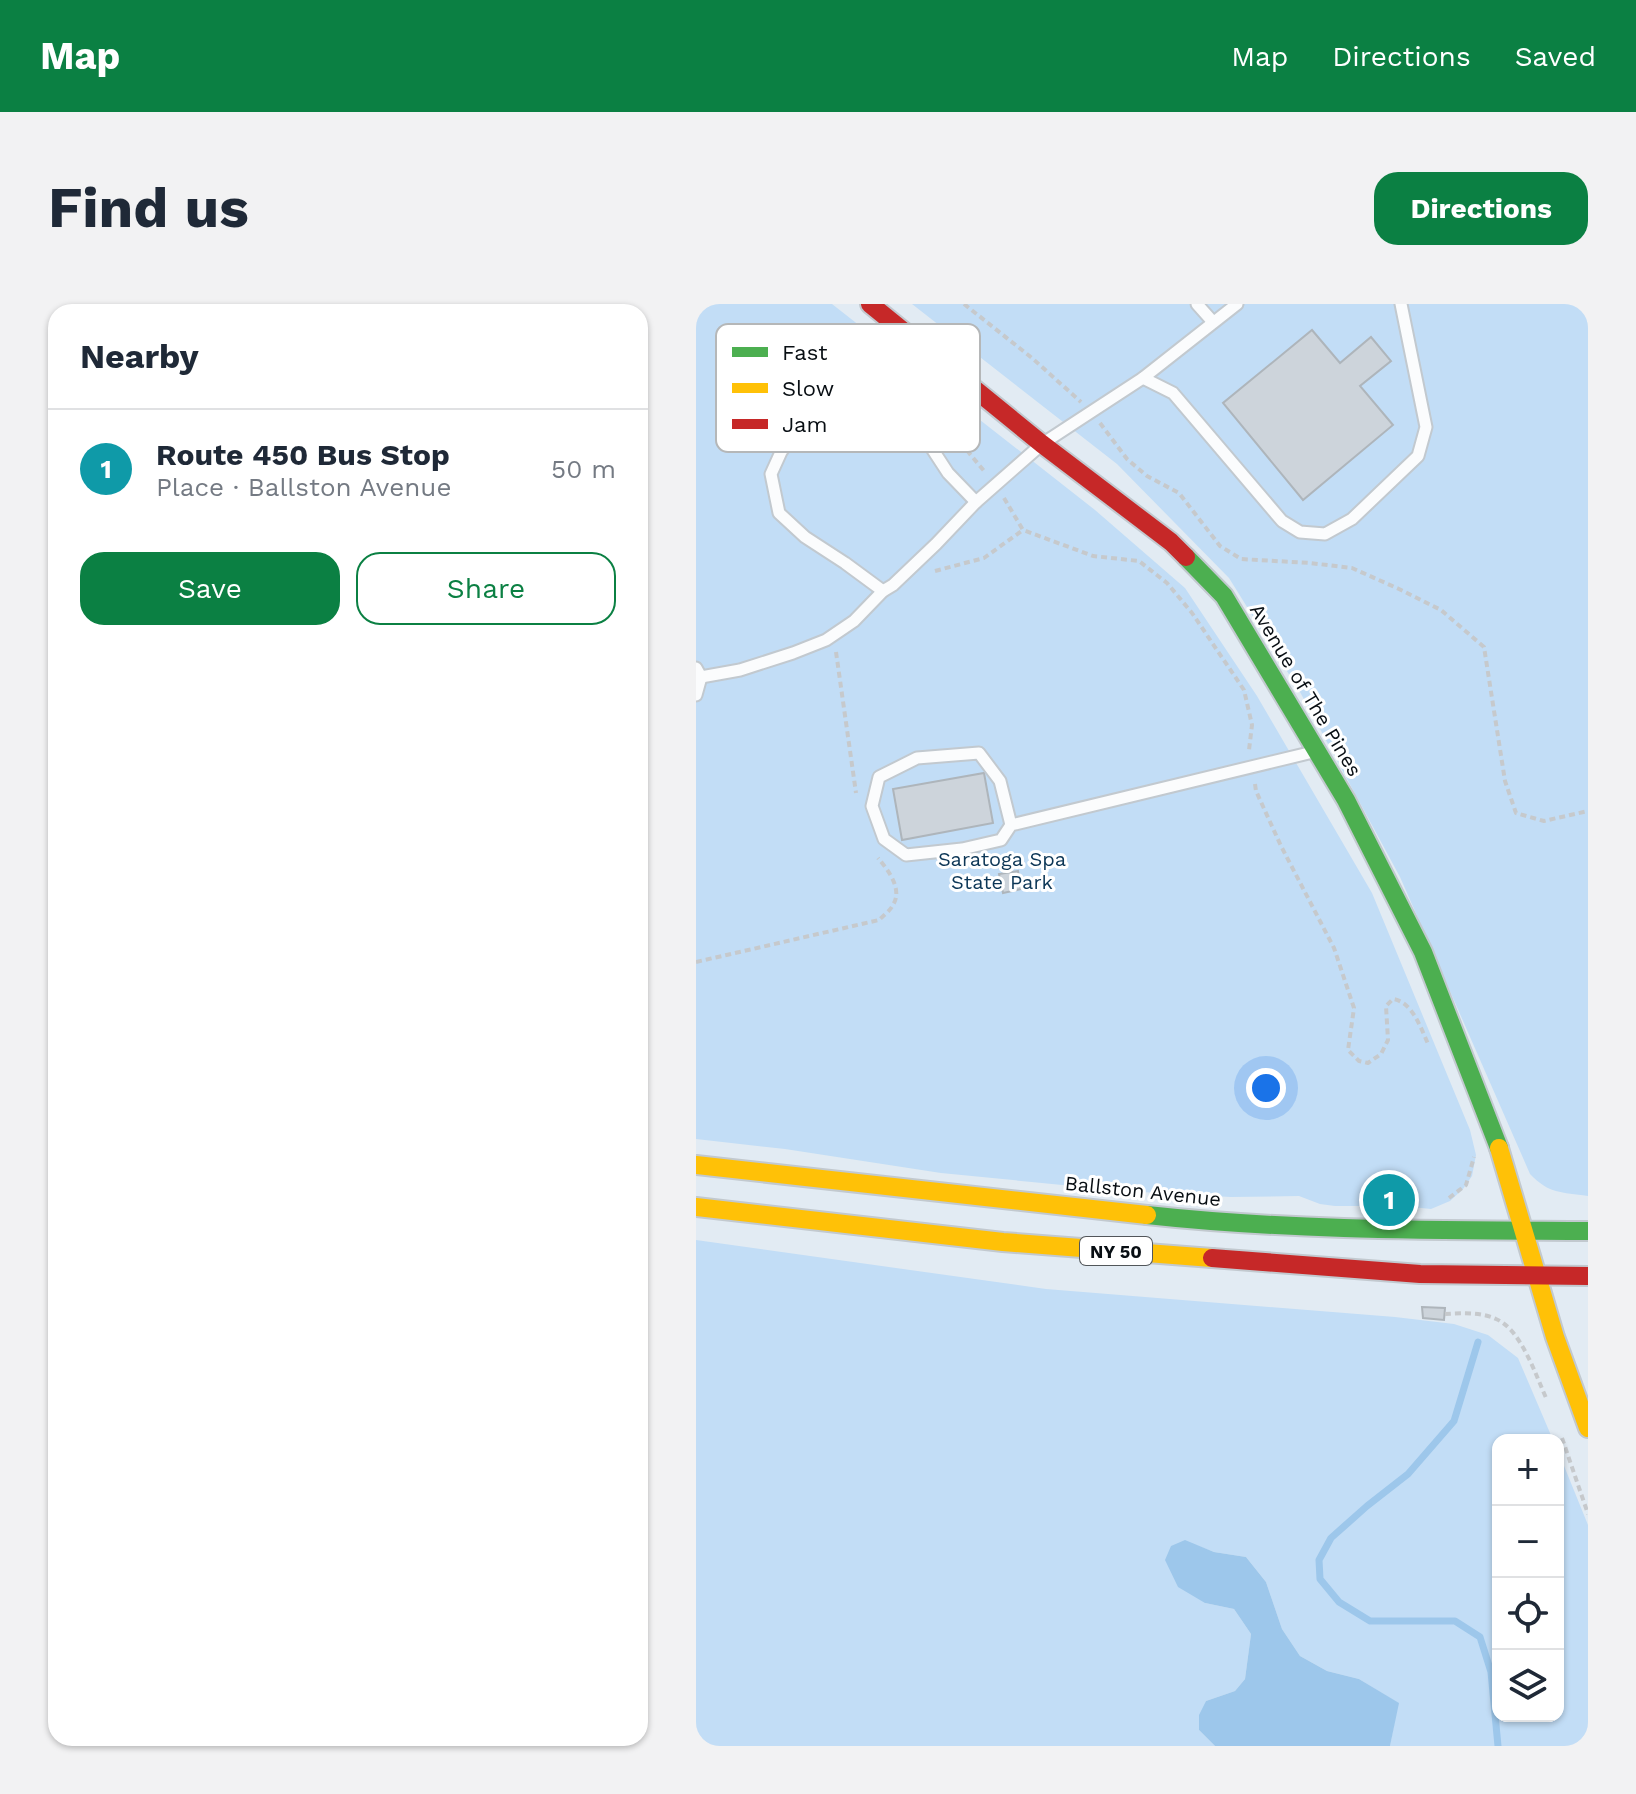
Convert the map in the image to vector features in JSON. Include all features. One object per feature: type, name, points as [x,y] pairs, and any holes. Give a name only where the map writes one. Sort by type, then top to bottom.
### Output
[{"type":"main road","name":"Avenue of The Pines","points":[[870,304],[895,324]]},
{"type":"main road","name":"Avenue of The Pines","points":[[980,394],[1171,542],[1224,596],[1346,800],[1423,952],[1503,1158],[1555,1337],[1588,1428]]},
{"type":"main road","name":"Ballston Avenue","points":[[696,1165],[1182,1219],[1381,1230],[1588,1231]]},
{"type":"main road","name":"NY 50","points":[[696,1207],[1003,1242],[1420,1274],[1588,1276]]},
{"type":"lane","points":[[1197,304],[1213,322]]},
{"type":"lane","points":[[696,695],[698,672],[740,670],[793,653],[826,640],[854,621],[976,502],[1042,444],[1143,378],[1237,304]]},
{"type":"lane","points":[[1143,378],[1173,393],[1282,521],[1300,532],[1325,534],[1352,519],[1418,456],[1426,427],[1401,304]]},
{"type":"lane","points":[[781,452],[771,474],[779,513],[805,537],[883,591]]},
{"type":"lane","points":[[934,452],[948,473],[976,502]]},
{"type":"lane","points":[[1011,825],[1000,781],[979,753],[917,758],[879,777],[872,806],[884,839],[906,855],[962,849],[1001,840],[1011,825],[1317,752]]},
{"type":"path","points":[[964,304],[1092,411],[1127,459],[1147,476],[1179,493],[1220,546],[1241,559],[1352,568],[1441,610],[1484,647],[1505,781],[1516,813],[1544,821],[1588,811]]},
{"type":"path","points":[[968,452],[985,472]]},
{"type":"path","points":[[1002,496],[1023,530],[1093,556],[1139,561],[1167,583],[1244,690],[1252,725],[1250,755]]},
{"type":"path","points":[[926,578],[936,570],[984,558],[1023,530]]},
{"type":"path","points":[[836,648],[858,803]]},
{"type":"path","points":[[1254,777],[1256,791],[1281,846],[1334,948],[1354,1008],[1348,1050],[1359,1061],[1368,1063],[1381,1054],[1388,1040],[1386,1006],[1393,999],[1402,1000],[1412,1012],[1431,1051]]},
{"type":"path","points":[[696,962],[879,920],[894,904],[896,894],[892,875],[876,856]]},
{"type":"path","points":[[1445,1201],[1466,1185],[1475,1154]]},
{"type":"path","points":[[1445,1314],[1464,1313],[1496,1318],[1507,1326],[1517,1335],[1551,1407]]},
{"type":"path","points":[[1564,1445],[1588,1514]]},
{"type":"green space","name":"Saratoga Spa State Park","points":[[696,304],[832,304],[858,324],[716,324],[716,452],[980,452],[980,420],[1095,510],[1185,588],[1257,696],[1372,893],[1470,1130],[1476,1155],[1472,1176],[1463,1189],[1450,1201],[1431,1209],[1335,1206],[1299,1196],[1231,1197],[1124,1191],[941,1173],[696,1139]]},
{"type":"green space","points":[[912,304],[1588,304],[1588,1196],[1550,1189],[1530,1174],[1400,877],[1300,692],[1229,578],[1117,464],[980,357],[980,324],[938,324]]},
{"type":"green space","points":[[696,1240],[1046,1289],[1395,1317],[1454,1324],[1488,1335],[1518,1358],[1550,1434],[1492,1434],[1492,1722],[1564,1722],[1564,1466],[1588,1525],[1588,1746],[1390,1746],[1398,1703],[1359,1679],[1327,1671],[1300,1656],[1282,1629],[1266,1582],[1246,1557],[1214,1552],[1196,1545],[1205,1603],[1234,1609],[1251,1634],[1245,1679],[1235,1691],[1206,1701],[1199,1730],[1215,1746],[696,1746]]},
{"type":"shaded area","points":[[1185,1540],[1214,1552],[1246,1557],[1266,1582],[1282,1629],[1300,1656],[1327,1671],[1359,1679],[1399,1703],[1390,1746],[1215,1746],[1199,1730],[1199,1715],[1206,1701],[1235,1691],[1245,1679],[1251,1634],[1234,1609],[1205,1603],[1178,1587],[1165,1560],[1171,1546]]},
{"type":"building","points":[[1312,330],[1340,363],[1371,337],[1391,361],[1360,386],[1393,425],[1303,500],[1223,403]]},
{"type":"building","points":[[984,773],[993,823],[902,840],[893,789]]},
{"type":"building","points":[[1018,871],[1021,889],[1003,893],[999,874]]},
{"type":"building","points":[[1378,1197],[1400,1197],[1401,1209],[1378,1209]]},
{"type":"building","points":[[1422,1307],[1445,1308],[1444,1320],[1423,1318]]},
{"type":"waterway","points":[[1478,1342],[1454,1421],[1408,1474],[1331,1538],[1319,1560],[1320,1579],[1339,1602],[1370,1621],[1455,1621],[1480,1637],[1491,1672],[1498,1746]]},
{"type":"traffic: fast","points":[[1186,557],[1224,596],[1346,800],[1423,952],[1499,1148]]},
{"type":"traffic: fast","points":[[1147,1215],[1312,1227],[1588,1231]]},
{"type":"traffic: slow","points":[[1499,1148],[1555,1337],[1588,1428]]},
{"type":"traffic: slow","points":[[696,1165],[1147,1215]]},
{"type":"traffic: slow","points":[[696,1207],[1003,1242],[1212,1258]]},
{"type":"traffic: jam","points":[[870,304],[895,324]]},
{"type":"traffic: jam","points":[[980,394],[1171,542],[1186,557]]},
{"type":"traffic: jam","points":[[1212,1258],[1420,1274],[1588,1276]]},
{"type":"place","name":"Route 450 Bus Stop","points":[[1389,1200]]}]
